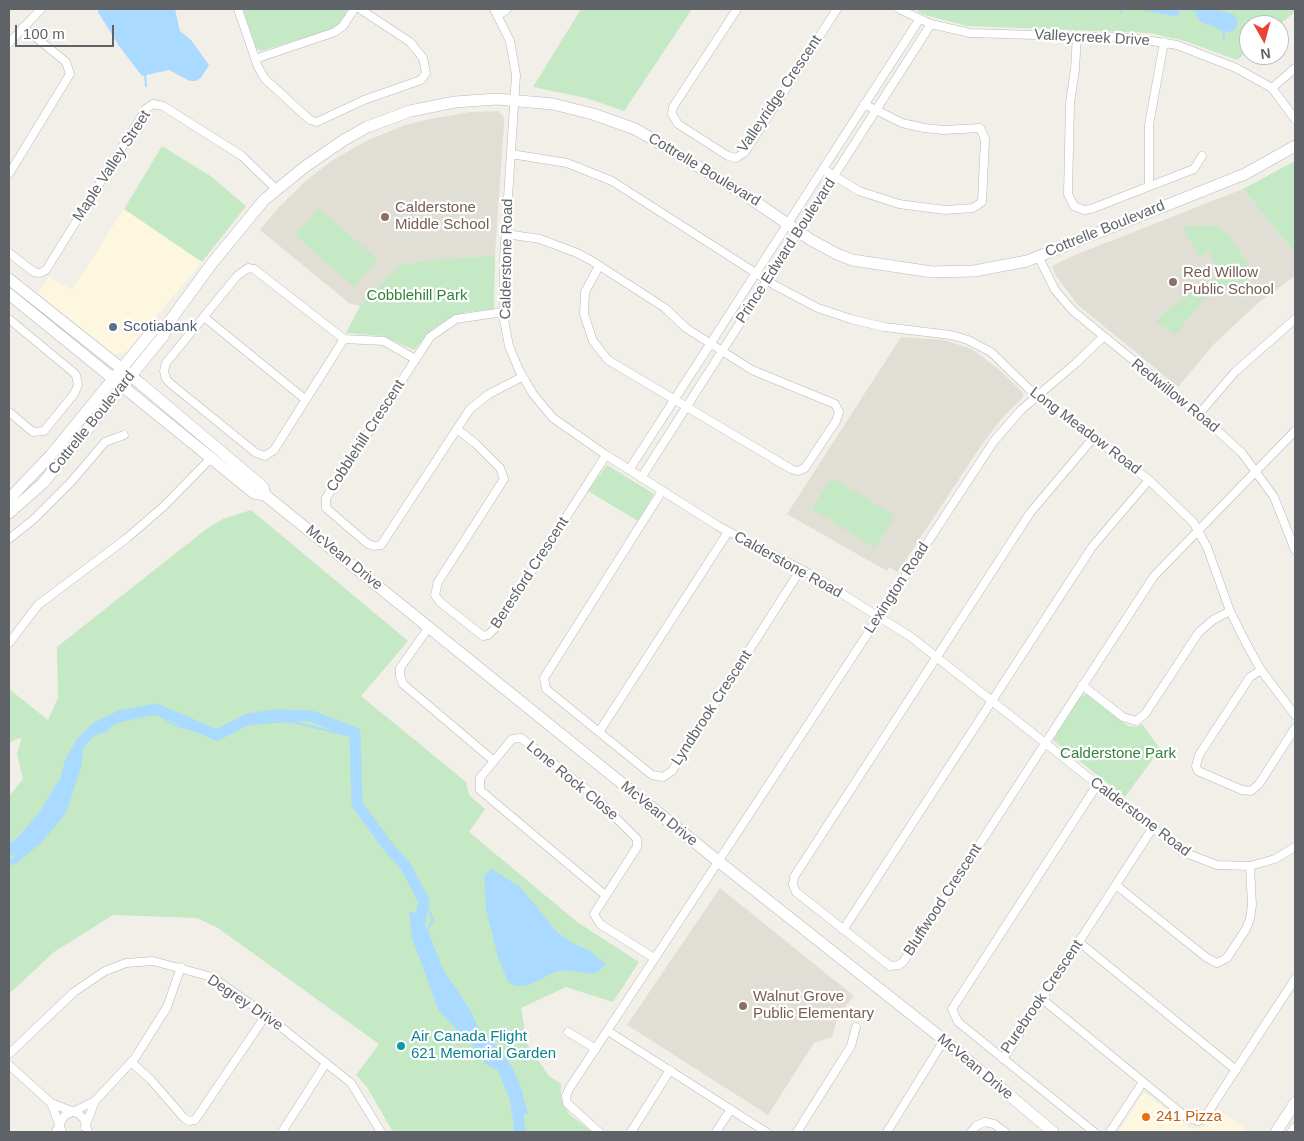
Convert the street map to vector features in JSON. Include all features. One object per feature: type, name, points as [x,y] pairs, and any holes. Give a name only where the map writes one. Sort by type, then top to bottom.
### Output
[{"type":"main road","name":"Cottrelle Boulevard","points":[[9,513],[43,483],[125,372],[164,335],[166,326],[253,212],[306,166],[337,144],[382,121],[415,110],[456,102],[514,100],[571,108],[635,129],[821,246],[852,260],[913,271],[974,271],[1027,261],[1245,174],[1295,146]]},
{"type":"main road","name":"McVean Drive","points":[[9,278],[263,487],[265,495]]},
{"type":"main road","name":"McVean Drive","points":[[9,294],[254,493],[265,495],[718,861],[944,1040],[1053,1132]]},
{"type":"main road","name":"Cottrelle Boulevard","points":[[9,499],[117,382]]},
{"type":"main road","points":[[1276,1132],[1295,1103]]},
{"type":"street","points":[[9,43],[41,9]]},
{"type":"street","points":[[238,9],[261,73],[272,88],[310,120],[317,122],[364,100],[425,77],[426,68],[423,58],[410,42],[360,9]]},
{"type":"street","points":[[255,59],[335,32],[343,26],[354,9]]},
{"type":"street","points":[[496,12],[507,9]]},
{"type":"street","name":"Valleyridge Crescent","points":[[735,9],[673,107],[672,114],[678,124],[735,158],[745,152],[837,9]]},
{"type":"street","name":"Valleycreek Drive","points":[[899,9],[918,20],[970,33],[1133,38],[1164,42],[1236,68],[1272,88],[1295,119]]},
{"type":"street","name":"Calderstone Road","points":[[496,12],[514,56],[516,75],[503,312],[509,346],[522,377],[553,418],[641,478],[728,532],[801,570],[878,617],[936,656],[1152,829],[1191,857],[1216,865],[1250,866],[1275,859],[1295,847]]},
{"type":"street","name":"Prince Edward Boulevard","points":[[629,470],[918,20]]},
{"type":"street","name":"Prince Edward Boulevard","points":[[641,478],[931,24]]},
{"type":"street","points":[[9,174],[70,74],[66,62],[23,27]]},
{"type":"street","points":[[1077,36],[1076,69],[1070,104],[1068,194],[1074,206],[1084,210],[1194,169],[1202,156]]},
{"type":"street","points":[[1149,186],[1149,125],[1164,42]]},
{"type":"street","points":[[1272,88],[1295,68]]},
{"type":"street","name":"Maple Valley Street","points":[[9,253],[34,272],[40,273],[46,270],[146,109],[153,104],[163,106],[242,156],[277,190]]},
{"type":"street","points":[[823,169],[834,177],[872,196],[915,208],[964,209],[977,206],[982,202],[985,139],[984,133],[980,128],[944,130],[924,128],[902,123],[864,104]]},
{"type":"street","name":"Long Meadow Road","points":[[511,154],[567,164],[612,181],[767,281],[803,301],[851,319],[898,330],[942,333],[968,340],[991,352],[1038,395],[1149,480],[1182,509],[1198,529],[1207,547],[1230,611],[1261,670],[1295,715]]},
{"type":"street","points":[[506,234],[553,242],[577,253],[598,266],[665,308],[686,328],[710,344],[764,376],[831,402],[838,408],[836,421],[808,465],[798,471],[791,469],[675,399],[615,366],[594,341],[586,323],[583,304],[587,287],[598,266]]},
{"type":"street","name":"Redwillow Road","points":[[1038,256],[1048,279],[1060,298],[1102,337],[1199,414],[1242,453],[1258,472],[1279,506],[1295,550]]},
{"type":"street","points":[[344,339],[274,450],[265,456],[256,453],[168,382],[164,371],[166,363],[240,272],[246,268],[251,268],[344,339],[384,341],[415,359]]},
{"type":"street","name":"Cobblehill Crescent","points":[[503,312],[470,316],[451,322],[430,337],[326,498],[326,508],[368,544],[374,546],[381,545],[470,409],[480,400],[522,377]]},
{"type":"street","points":[[204,317],[306,400]]},
{"type":"street","points":[[9,319],[73,372],[76,375],[78,385],[74,394],[44,431],[34,432],[9,412]]},
{"type":"street","points":[[1199,414],[1235,372],[1295,319]]},
{"type":"street","name":"Lexington Road","points":[[599,1132],[567,1103],[566,1096],[654,958],[994,441],[1016,416],[1102,337]]},
{"type":"street","name":"Beresford Crescent","points":[[456,429],[476,444],[500,468],[504,480],[438,582],[435,595],[440,602],[483,636],[488,635],[495,628],[606,455]]},
{"type":"street","points":[[1045,742],[1154,576],[1198,529],[1258,472],[1295,431]]},
{"type":"street","points":[[9,539],[34,519],[65,488],[105,442],[124,435]]},
{"type":"street","name":"Bluffwood Crescent","points":[[1045,742],[903,962],[894,966],[884,963],[796,892],[793,879],[936,656],[1038,501],[1094,437]]},
{"type":"street","points":[[10,638],[38,605],[127,538],[164,506],[211,458]]},
{"type":"street","points":[[843,930],[1092,547],[1149,480]]},
{"type":"street","name":"Lyndbrook Crescent","points":[[662,491],[545,675],[546,689],[652,774],[658,777],[668,775],[801,570]]},
{"type":"street","points":[[600,732],[728,532]]},
{"type":"street","points":[[1082,685],[1123,717],[1136,721],[1145,714],[1199,632],[1213,620],[1230,611]]},
{"type":"street","points":[[429,627],[400,668],[403,684],[494,761]]},
{"type":"street","points":[[1261,670],[1250,678],[1199,755],[1196,761],[1198,771],[1242,790],[1251,791],[1259,784],[1295,728]]},
{"type":"street","name":"Lone Rock Close","points":[[604,895],[482,794],[478,786],[480,778],[512,739],[521,738],[592,794],[637,839],[637,847],[594,910],[597,921],[654,958]]},
{"type":"street","name":"Purebrook Crescent","points":[[1097,785],[952,1009],[958,1022],[1003,1059],[1152,829]]},
{"type":"street","points":[[1116,885],[1207,958],[1217,963],[1227,958],[1246,929],[1252,911],[1250,866]]},
{"type":"street","points":[[1078,942],[1236,1070]]},
{"type":"street","name":"Degrey Drive","points":[[9,1054],[74,992],[105,971],[126,963],[153,961],[181,967],[212,978],[266,1015],[351,1082],[381,1132]]},
{"type":"street","points":[[56,1132],[67,1114],[95,1101],[131,1062],[152,1033],[167,1007],[181,967]]},
{"type":"street","points":[[1042,1000],[1188,1118],[1198,1121],[1205,1117],[1295,979]]},
{"type":"street","points":[[131,1062],[151,1080],[184,1118],[189,1121],[195,1120],[266,1015]]},
{"type":"street","points":[[797,1132],[851,1046],[856,1027]]},
{"type":"street","points":[[608,1031],[766,1132]]},
{"type":"street","points":[[568,1032],[596,1049]]},
{"type":"street","points":[[887,1132],[944,1040]]},
{"type":"street","points":[[1003,1059],[1094,1132]]},
{"type":"street","points":[[282,1132],[326,1063]]},
{"type":"street","points":[[9,1065],[51,1102],[74,1112],[84,1119],[85,1130]]},
{"type":"street","points":[[631,1132],[670,1070]]},
{"type":"street","points":[[1110,1132],[1143,1082]]},
{"type":"street","points":[[85,1130],[95,1101]]},
{"type":"street","points":[[51,1102],[62,1132]]},
{"type":"street","points":[[716,1132],[731,1109]]},
{"type":"street","points":[[971,1132],[976,1126],[985,1122],[994,1124],[1005,1132]]},
{"type":"shaded area","name":"Calderstone Middle School","points":[[498,111],[504,117],[504,124],[495,255],[419,261],[399,265],[360,306],[349,303],[260,230],[280,206],[308,179],[333,160],[368,140],[405,125],[430,119],[470,112]]},
{"type":"shaded area","name":"Red Willow Public School","points":[[1243,189],[1295,253],[1295,276],[1257,304],[1214,344],[1178,387],[1078,305],[1056,276],[1052,266],[1075,255]]},
{"type":"shaded area","points":[[124,209],[202,262],[127,351],[115,355],[38,293],[49,277],[72,290]]},
{"type":"shaded area","points":[[901,337],[944,340],[972,349],[1001,371],[1023,393],[1023,397],[1002,418],[980,447],[898,572],[889,567],[887,571],[787,514]]},
{"type":"shaded area","name":"Walnut Grove Public Elementary","points":[[720,888],[854,996],[838,1016],[832,1037],[814,1043],[768,1115],[627,1025]]},
{"type":"shaded area","points":[[1144,1092],[1190,1128],[1204,1127],[1218,1109],[1249,1132],[1118,1132]]},
{"type":"green space","points":[[243,9],[347,9],[347,12],[336,28],[261,51],[256,48]]},
{"type":"green space","points":[[581,9],[692,9],[624,111],[586,98],[533,87]]},
{"type":"green space","points":[[919,9],[1295,9],[1295,12],[1289,17],[1289,15],[1239,15],[1239,58],[1237,60],[1185,41],[1150,33],[967,26],[918,12]]},
{"type":"green space","points":[[162,146],[212,177],[246,206],[202,262],[124,209]]},
{"type":"green space","points":[[1295,161],[1295,253],[1243,189]]},
{"type":"green space","points":[[319,208],[378,260],[354,287],[295,235]]},
{"type":"green space","points":[[1182,226],[1219,226],[1231,238],[1248,264],[1247,287],[1232,298],[1224,290],[1212,290],[1175,335],[1156,321],[1193,290],[1220,274],[1209,251],[1199,257]]},
{"type":"green space","name":"Cobblehill Park","points":[[495,255],[494,309],[467,312],[448,319],[434,328],[414,350],[383,336],[346,333],[360,306],[399,265],[419,261]]},
{"type":"green space","points":[[607,465],[654,494],[638,521],[588,491]]},
{"type":"green space","points":[[832,477],[895,516],[875,548],[812,509]]},
{"type":"green space","points":[[251,510],[408,641],[361,696],[466,782],[469,795],[485,809],[469,832],[577,922],[639,962],[613,1002],[566,987],[521,1008],[527,1044],[549,1076],[561,1084],[561,1099],[569,1114],[592,1132],[393,1132],[367,1087],[356,1075],[379,1044],[218,928],[197,918],[113,915],[54,952],[9,994],[9,796],[23,779],[17,754],[22,737],[9,743],[9,689],[48,720],[58,698],[57,647],[205,530],[223,519]]},
{"type":"green space","name":"Calderstone Park","points":[[1087,694],[1128,726],[1137,727],[1142,724],[1160,749],[1125,797],[1053,740],[1080,696]]},
{"type":"water","points":[[99,9],[175,9],[180,31],[191,40],[209,65],[201,78],[196,81],[190,81],[169,70],[142,76],[119,46],[98,12]]},
{"type":"water","points":[[1137,9],[1180,10],[1179,15],[1173,16]]},
{"type":"water","points":[[1197,9],[1214,9],[1233,14],[1237,19],[1237,26],[1233,31],[1227,32],[1201,22],[1196,16]]},
{"type":"water","points":[[104,722],[110,724],[109,731],[95,735],[83,748],[81,768],[66,813],[42,842],[17,863],[9,866],[9,860],[14,858],[16,849],[35,833],[52,811],[65,760],[77,739],[89,727]]},
{"type":"water","points":[[492,869],[521,888],[558,933],[574,944],[588,950],[607,965],[598,972],[591,974],[565,970],[555,972],[529,985],[516,986],[508,982],[498,957],[486,909],[484,875]]},
{"type":"water","points":[[409,912],[416,913],[427,929],[443,969],[469,1008],[479,1029],[500,1050],[512,1067],[520,1084],[528,1114],[512,1114],[510,1100],[498,1070],[485,1064],[478,1051],[439,1011],[412,938]]},
{"type":"waterway","points":[[1187,9],[1198,12]]},
{"type":"waterway","points":[[1223,28],[1224,39]]},
{"type":"waterway","points":[[145,74],[146,86]]},
{"type":"waterway","points":[[94,729],[120,716],[156,709],[217,735],[248,719],[274,715],[311,716],[355,733],[357,804],[389,848],[405,865],[424,901],[418,932]]},
{"type":"waterway","points":[[110,724],[155,712],[174,725],[200,732],[225,734],[249,724],[289,721],[350,736],[356,744],[359,760],[357,786],[361,811],[370,829],[390,851],[412,868],[433,920],[427,929]]},
{"type":"waterway","points":[[9,851],[21,842],[45,814],[62,785]]},
{"type":"waterway","points":[[516,1099],[520,1132]]},
{"type":"place","name":"Calderstone Middle School","points":[[385,217]]},
{"type":"place","name":"Red Willow Public School","points":[[1173,282]]},
{"type":"place","name":"Scotiabank","points":[[113,327]]},
{"type":"place","name":"Walnut Grove Public Elementary","points":[[743,1006]]},
{"type":"place","name":"Air Canada Flight 621 Memorial Garden","points":[[401,1046]]},
{"type":"place","name":"241 Pizza","points":[[1146,1117]]}]
